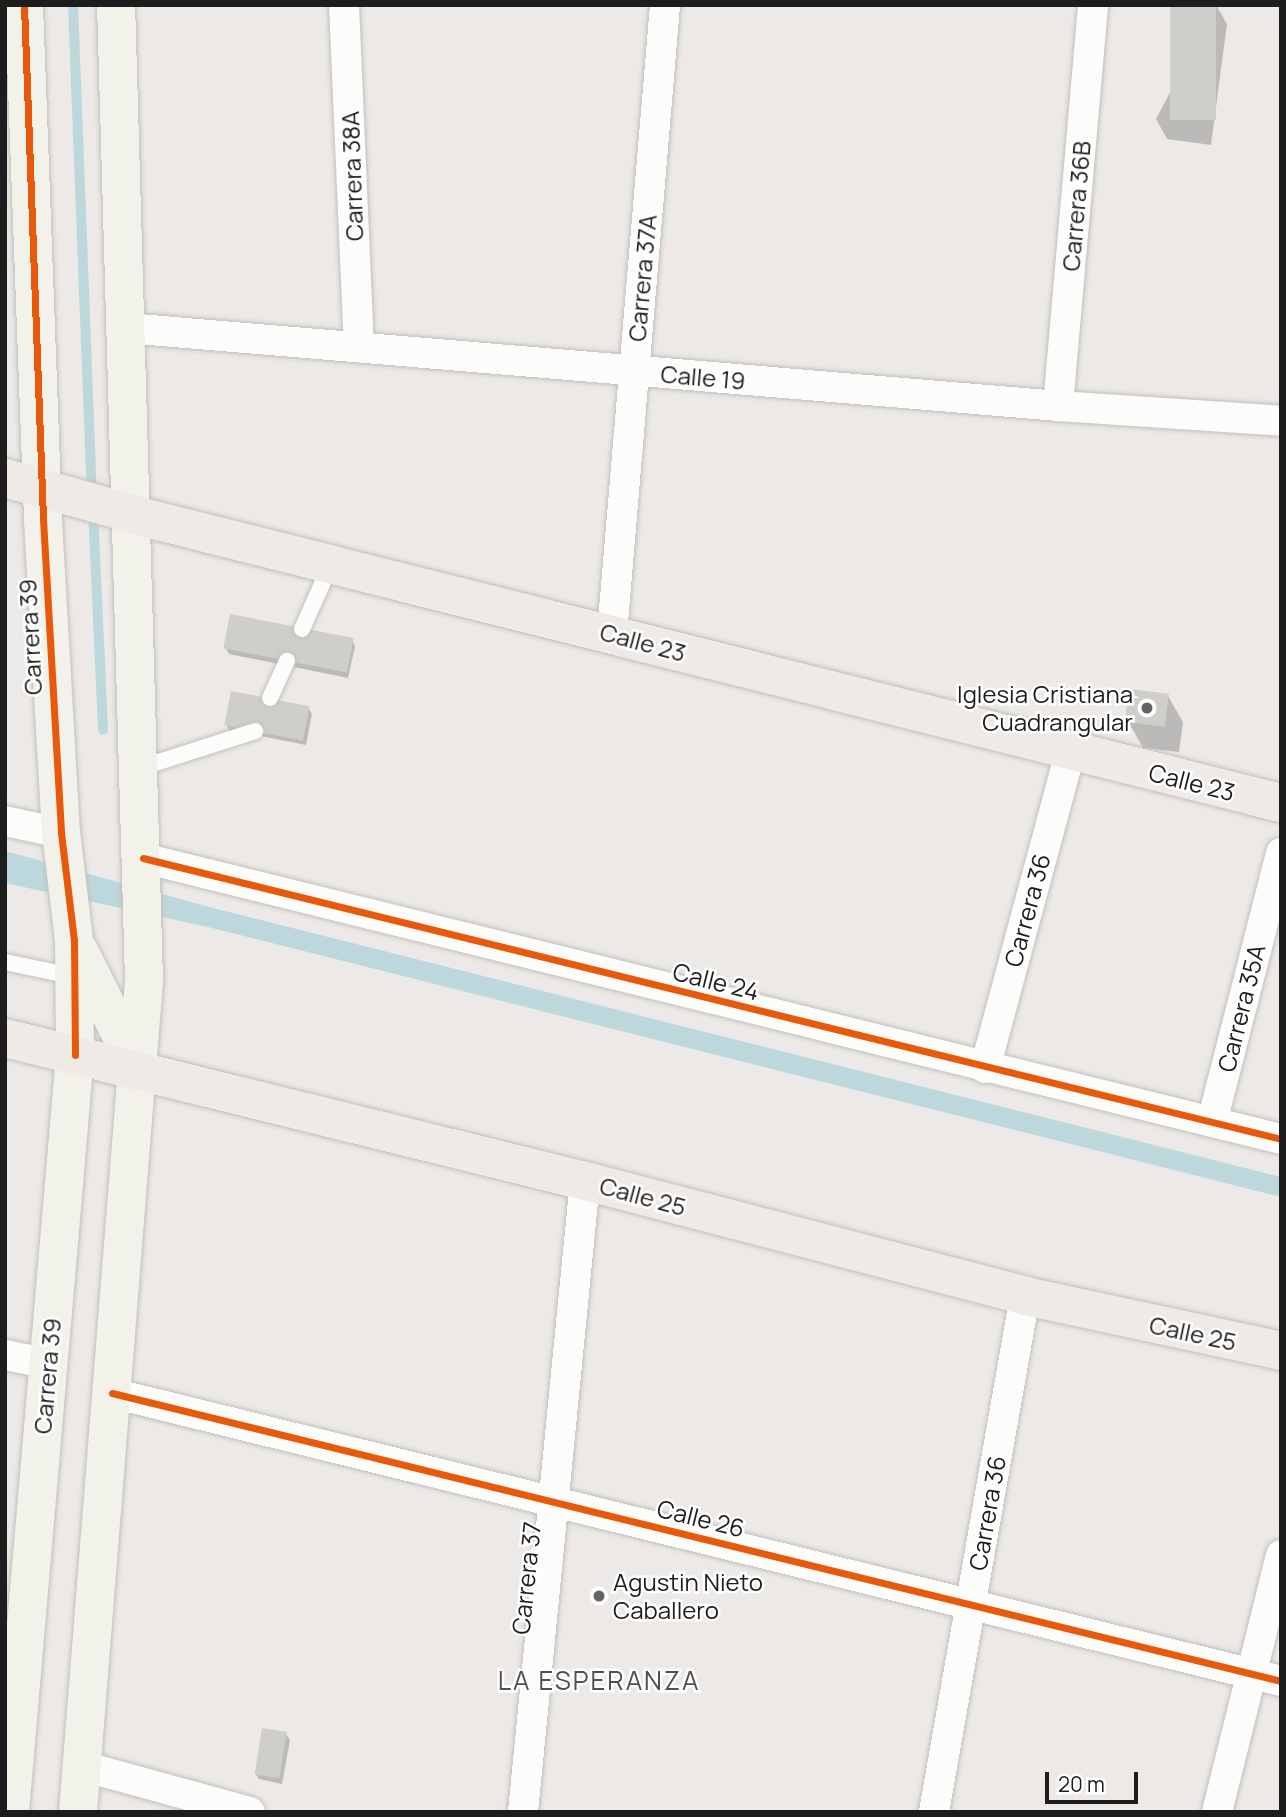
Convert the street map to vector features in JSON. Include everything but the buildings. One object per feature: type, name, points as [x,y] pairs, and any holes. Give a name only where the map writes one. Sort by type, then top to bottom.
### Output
[{"type":"main road","name":"Carrera 39","points":[[10,1812],[10,1758],[49,1364],[82,968],[64,846],[24,5]]},
{"type":"main road","points":[[78,1812],[139,1071],[145,923],[140,768],[118,509],[126,328],[116,5]]},
{"type":"main road","name":"Calle 23","points":[[5,478],[331,564],[1281,803]]},
{"type":"main road","name":"Carrera 39","points":[[82,968],[139,1071]]},
{"type":"main road","name":"Calle 25","points":[[5,1038],[585,1181],[1025,1296],[1281,1352]]},
{"type":"street","name":"Carrera 38A","points":[[344,5],[359,347]]},
{"type":"street","name":"Carrera 37A","points":[[612,634],[665,5]]},
{"type":"street","name":"Carrera 36B","points":[[1058,406],[1093,5]]},
{"type":"street","name":"Calle 19","points":[[126,328],[634,372],[1281,421]]},
{"type":"street","name":"Carrera 36","points":[[985,1068],[1070,752]]},
{"type":"street","points":[[5,821],[64,846]]},
{"type":"street","name":"Carrera 35A","points":[[1212,1122],[1281,853]]},
{"type":"street","name":"Calle 24","points":[[143,866],[1281,1139]]},
{"type":"street","name":"Carrera 37","points":[[523,1812],[585,1181]]},
{"type":"street","name":"Carrera 36","points":[[934,1812],[1025,1296]]},
{"type":"street","points":[[5,1355],[49,1364]]},
{"type":"street","name":"Calle 26","points":[[112,1393],[1281,1681]]},
{"type":"street","points":[[1217,1812],[1281,1555]]},
{"type":"street","points":[[82,1766],[250,1812]]},
{"type":"lane","points":[[302,628],[331,564]]},
{"type":"lane","points":[[270,698],[287,661]]},
{"type":"lane","points":[[140,768],[255,731]]},
{"type":"lane","points":[[5,961],[82,968]]},
{"type":"water","points":[[5,851],[213,908],[1281,1177],[1281,1197],[208,927],[5,883]]},
{"type":"waterway","points":[[73,5],[92,494]]},
{"type":"waterway","points":[[93,509],[103,730]]},
{"type":"cycle path","points":[[24,5],[43,519],[61,833],[74,940],[75,1055]]},
{"type":"cycle path","points":[[143,858],[1281,1139]]},
{"type":"cycle path","points":[[112,1393],[1281,1681]]},
{"type":"place","name":"Iglesia Cristiana Cuadrangular","points":[[1147,708]]},
{"type":"place","name":"Agustin Nieto Caballero","points":[[599,1596]]},
{"type":"district","name":"LA ESPERANZA","points":[[599,1681]]}]
